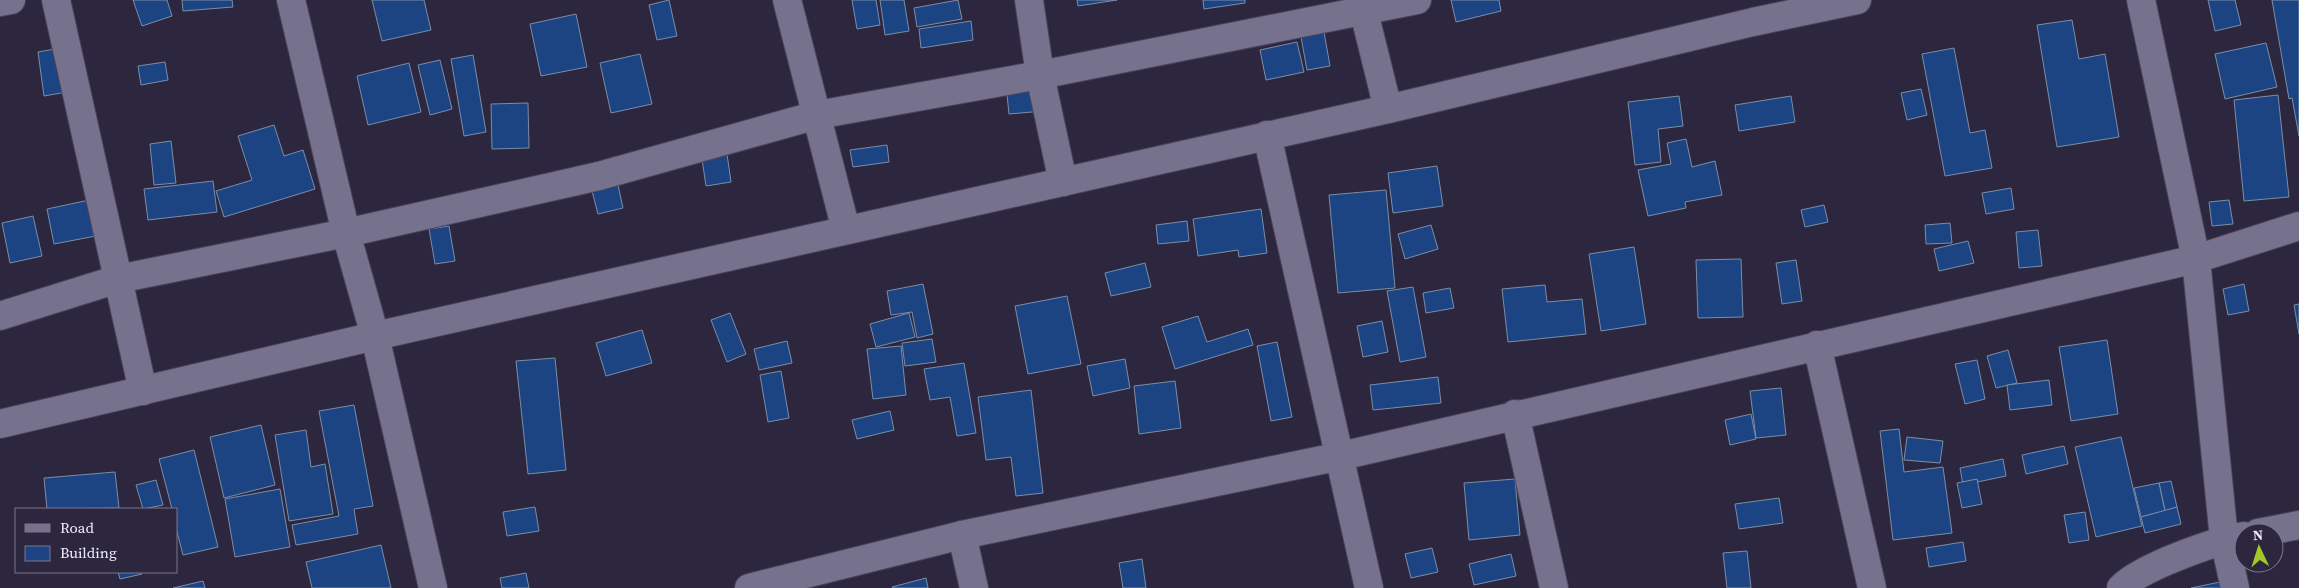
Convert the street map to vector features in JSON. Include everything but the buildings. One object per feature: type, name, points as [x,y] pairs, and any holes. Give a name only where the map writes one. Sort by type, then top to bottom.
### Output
[{"type":"street","points":[[0,2],[11,0]]},
{"type":"street","points":[[56,0],[144,391]]},
{"type":"street","points":[[291,0],[346,233],[375,336],[433,588]]},
{"type":"street","points":[[787,0],[846,230]]},
{"type":"street","points":[[1029,0],[1040,75],[1063,182]]},
{"type":"street","points":[[0,316],[118,279],[346,233],[599,176],[817,115],[1040,75],[1417,0]]},
{"type":"street","points":[[0,424],[375,336],[1388,109],[1751,11],[1857,0]]},
{"type":"street","points":[[2121,588],[2136,577],[2234,538],[2196,259],[2140,0]]},
{"type":"street","points":[[1364,12],[1388,109]]},
{"type":"street","points":[[1267,135],[1341,456],[1369,588]]},
{"type":"street","points":[[749,588],[962,535],[1341,456],[1515,414],[2196,259],[2299,226]]},
{"type":"street","points":[[1817,345],[1872,588]]},
{"type":"street","points":[[1515,414],[1554,588]]},
{"type":"street","points":[[2284,528],[2299,525]]},
{"type":"street","points":[[962,535],[974,588]]},
{"type":"street","points":[[2235,573],[2235,588]]}]
